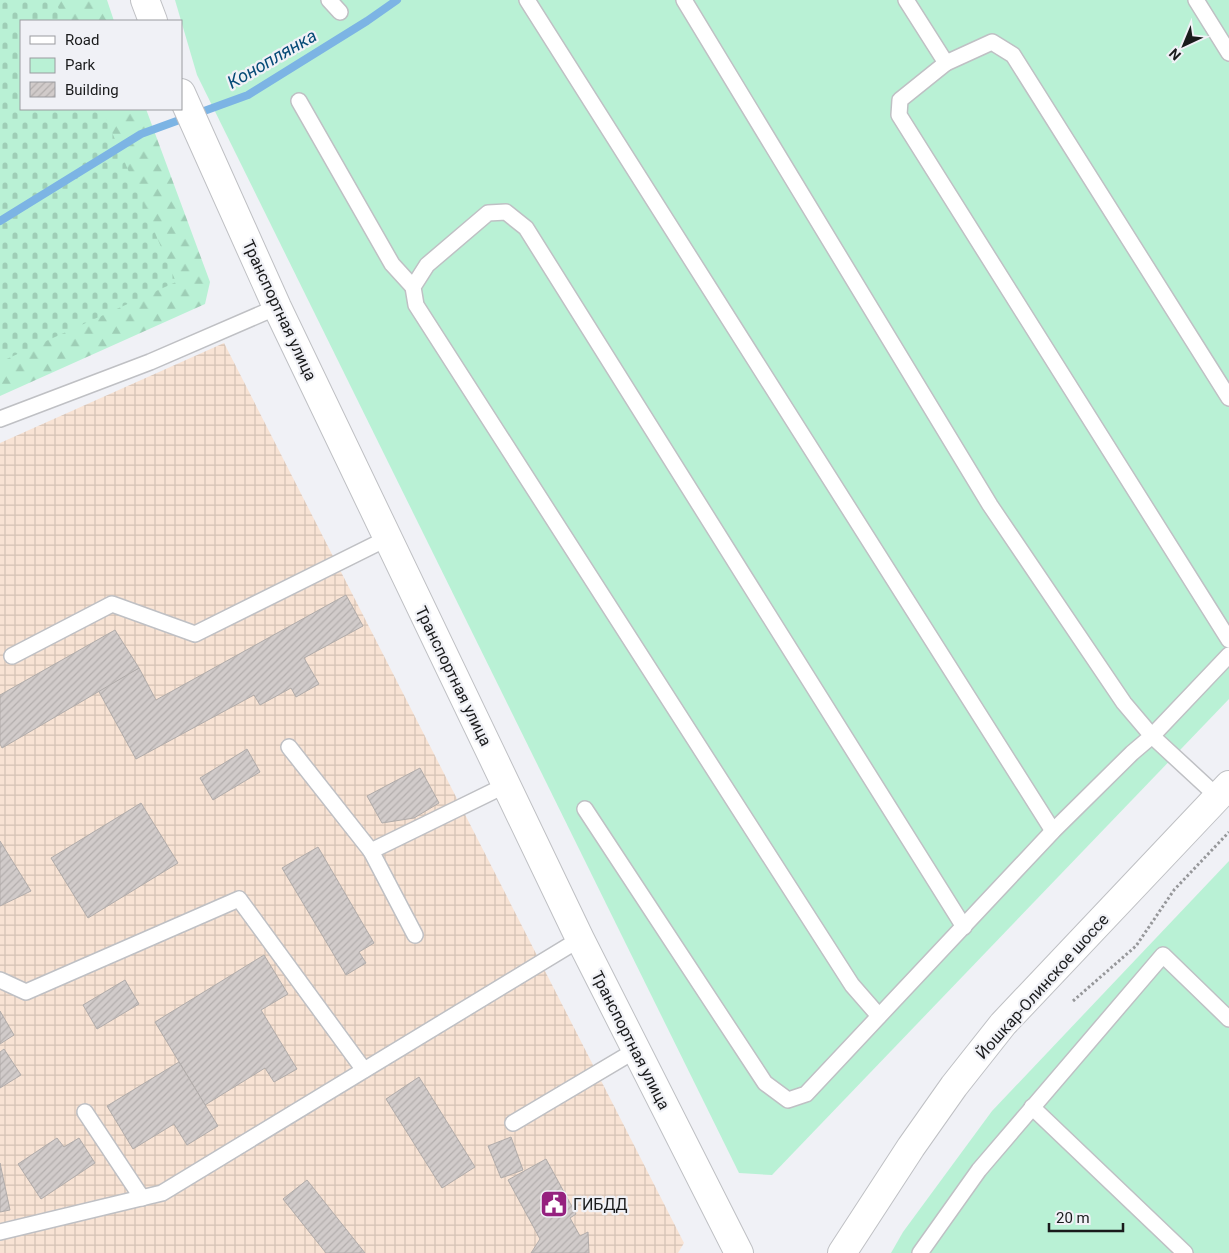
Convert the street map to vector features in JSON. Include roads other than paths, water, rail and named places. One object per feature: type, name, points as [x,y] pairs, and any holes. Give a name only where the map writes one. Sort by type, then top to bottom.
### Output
[{"type":"main road","points":[[145,0],[153,20]]},
{"type":"main road","name":"Транспортная улица","points":[[182,95],[277,307],[580,939],[739,1253]]},
{"type":"main road","name":"Йошкар-Олинское шоссе","points":[[842,1253],[954,1086],[1004,1024],[1223,791]]},
{"type":"lane","points":[[329,0],[340,12]]},
{"type":"lane","points":[[527,0],[1054,831]]},
{"type":"lane","points":[[684,0],[990,505],[1124,703],[1152,736],[1223,791]]},
{"type":"lane","points":[[906,0],[946,63]]},
{"type":"lane","points":[[1196,0],[1229,53]]},
{"type":"lane","points":[[1229,398],[1014,55],[992,42],[946,63],[900,100],[899,115],[1229,640]]},
{"type":"lane","points":[[299,101],[392,264],[414,287]]},
{"type":"lane","points":[[879,1016],[852,985],[416,305],[414,287],[427,265],[488,213],[506,212],[526,228],[964,927]]},
{"type":"lane","points":[[0,419],[150,362],[277,307]]},
{"type":"lane","points":[[12,656],[112,604],[195,634],[388,538]]},
{"type":"lane","points":[[585,809],[765,1083],[788,1100],[806,1094],[1054,831],[1132,753],[1152,736],[1229,655]]},
{"type":"lane","points":[[290,747],[371,851],[415,935]]},
{"type":"lane","points":[[371,851],[506,785]]},
{"type":"lane","points":[[0,980],[26,992],[239,898],[364,1070]]},
{"type":"lane","points":[[0,1232],[162,1193],[580,939]]},
{"type":"lane","points":[[920,1253],[979,1170],[1163,955],[1229,1018]]},
{"type":"lane","points":[[513,1123],[636,1050]]},
{"type":"lane","points":[[1032,1107],[1185,1253]]},
{"type":"lane","points":[[85,1112],[142,1198]]},
{"type":"waterway","name":"Коноплянка","points":[[0,221],[141,134],[248,95],[367,21],[397,0]]},
{"type":"place","name":"ГИБДД","points":[[554,1204]]}]
